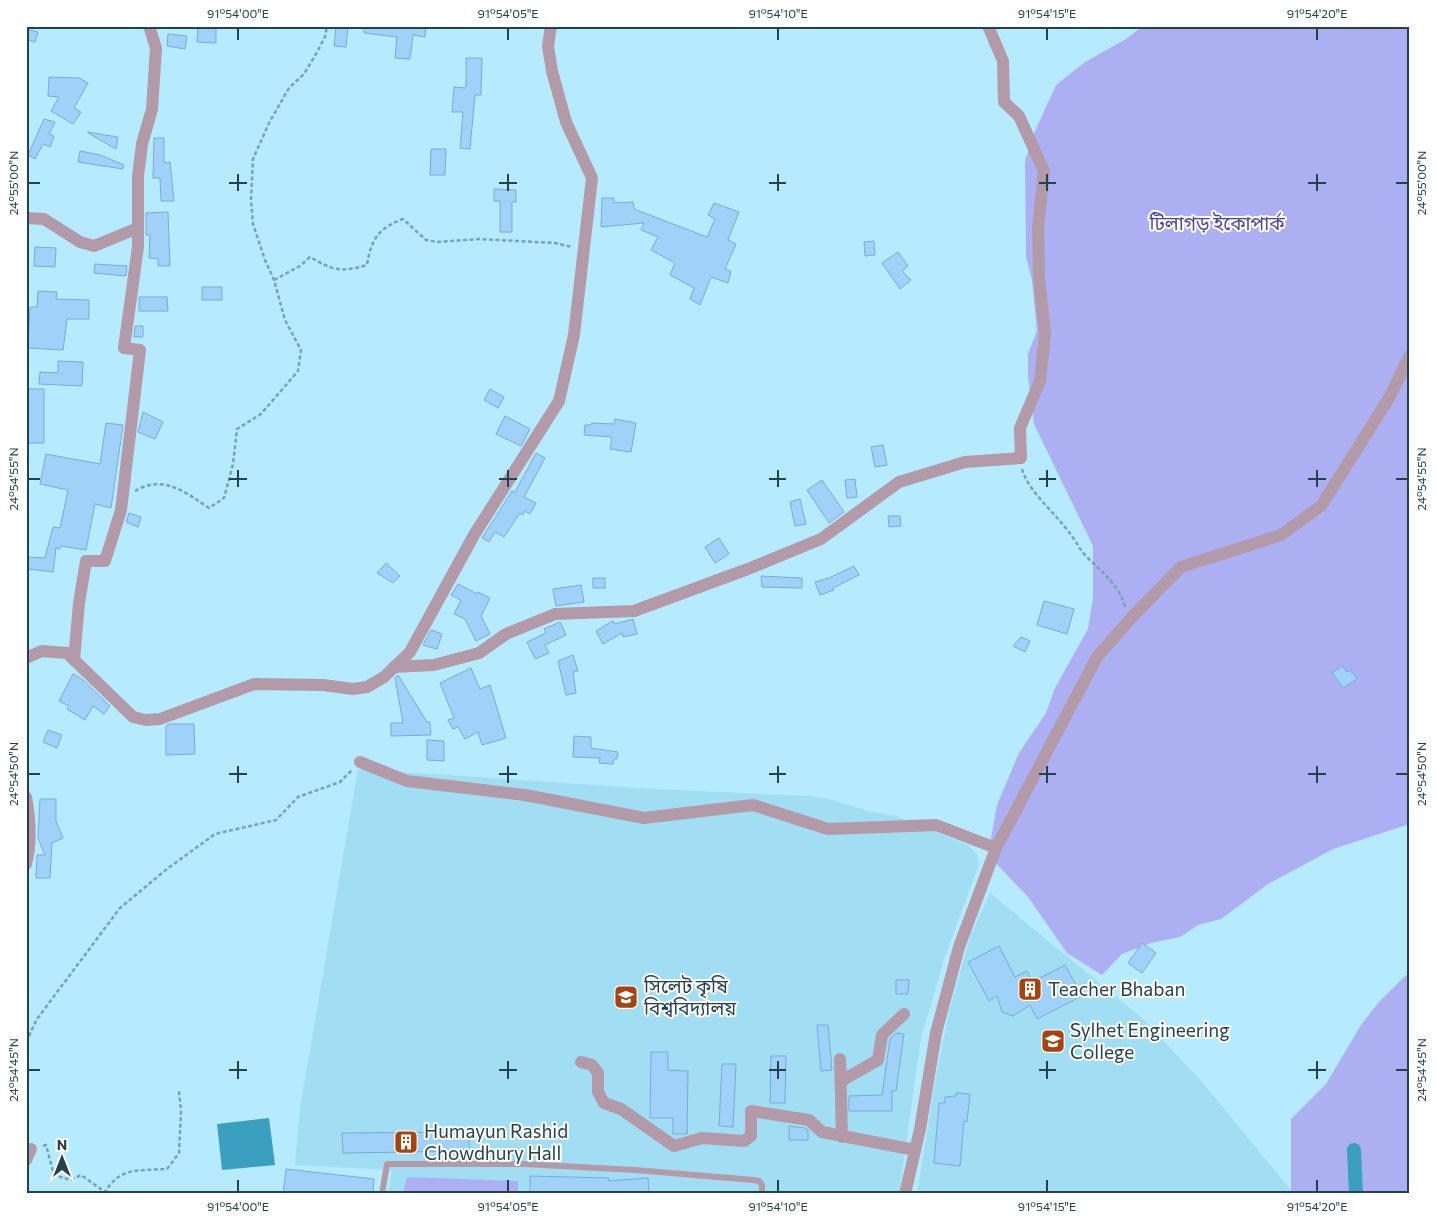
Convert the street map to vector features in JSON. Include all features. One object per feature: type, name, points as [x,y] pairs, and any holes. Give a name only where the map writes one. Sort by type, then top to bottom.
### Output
[{"type":"street","points":[[74,660],[79,604],[86,561],[105,561],[121,510],[140,350],[124,348],[138,247],[138,176],[142,144],[152,109],[156,48],[149,26]]},
{"type":"street","points":[[26,658],[42,650],[67,653],[133,717],[146,720],[173,715],[190,706],[254,684],[323,685],[353,689],[367,687],[394,667],[410,652],[474,535],[559,401],[574,335],[592,178],[566,122],[552,71],[548,46],[551,26]]},
{"type":"street","points":[[394,667],[434,665],[479,653],[506,634],[555,614],[634,610],[748,569],[820,539],[899,482],[965,462],[1021,458],[1020,428],[1040,381],[1046,334],[1040,278],[1038,226],[1044,171],[1019,116],[1004,102],[1003,61],[988,26]]},
{"type":"street","points":[[26,218],[44,219],[80,242],[94,246],[138,228]]},
{"type":"street","points":[[905,1194],[915,1150],[936,1033],[959,947],[996,848],[1097,657],[1181,567],[1281,535],[1321,506],[1390,398],[1410,355]]},
{"type":"street","points":[[360,762],[407,781],[524,795],[644,818],[753,804],[828,829],[936,825],[996,848]]},
{"type":"street","points":[[26,796],[29,852],[26,864]]},
{"type":"street","points":[[840,1081],[878,1060],[882,1035],[904,1014]]},
{"type":"street","points":[[840,1059],[842,1137]]},
{"type":"street","points":[[581,1062],[592,1065],[598,1073],[598,1092],[604,1103],[621,1109],[674,1146],[702,1138],[744,1141],[751,1136],[751,1111],[809,1120],[822,1132],[915,1150]]},
{"type":"lane","points":[[382,1194],[387,1164],[524,1164],[645,1171],[759,1181],[762,1194]]},
{"type":"path","points":[[132,492],[147,484],[171,486],[209,508],[224,498],[233,464],[238,429],[261,414],[298,371],[301,350],[285,320],[274,280],[253,224],[251,200],[253,159],[269,123],[288,88],[304,74],[316,54],[325,37],[327,26]]},
{"type":"path","points":[[274,280],[300,266],[310,256],[332,269],[352,269],[367,265],[374,237],[392,223],[403,219],[426,240],[437,242],[479,239],[555,243],[584,249]]},
{"type":"path","points":[[1021,458],[1023,472],[1043,502],[1068,530],[1086,556],[1104,572],[1122,594],[1129,621]]},
{"type":"path","points":[[26,1042],[37,1019],[120,908],[167,869],[216,834],[276,820],[298,797],[340,782],[360,762]]},
{"type":"path","points":[[28,1154],[46,1145],[54,1175],[71,1180],[81,1175],[105,1192],[113,1179],[127,1172],[167,1169],[179,1153],[181,1112],[179,1091]]},
{"type":"shaded area","name":"সিলেট কৃষি বিশ্ববিদ্যালয়","points":[[358,769],[654,789],[808,796],[829,799],[871,812],[896,816],[968,845],[977,854],[978,867],[945,956],[921,1038],[899,1194],[388,1194],[392,1170],[295,1165],[300,1108]]},
{"type":"shaded area","name":"Sylhet Engineering College","points":[[990,893],[1142,1018],[1202,1082],[1294,1194],[917,1194],[937,1071],[949,1012],[970,937]]},
{"type":"shaded area","points":[[269,1118],[275,1165],[222,1170],[217,1124]]},
{"type":"green space","name":"টিলাগড় ইকোপার্ক","points":[[1143,26],[1410,26],[1410,824],[1333,849],[1268,884],[1221,919],[1198,925],[1180,937],[1151,943],[1122,954],[1102,975],[1067,953],[1028,897],[988,855],[997,805],[1019,753],[1046,713],[1055,688],[1088,629],[1093,598],[1093,546],[1034,424],[1028,377],[1028,354],[1037,331],[1032,280],[1026,257],[1025,162],[1032,138],[1056,85],[1085,62],[1126,39]]},
{"type":"green space","points":[[1410,971],[1410,1194],[1291,1194],[1291,1119],[1326,1084],[1361,1025],[1379,1002]]},
{"type":"green space","points":[[407,1177],[518,1181],[518,1194],[403,1194]]},
{"type":"building","points":[[198,26],[216,26],[216,43],[197,42]]},
{"type":"building","points":[[336,26],[348,26],[346,47],[334,46]]},
{"type":"building","points":[[364,26],[426,26],[425,37],[413,35],[410,59],[395,58],[397,37],[364,33]]},
{"type":"building","points":[[26,29],[38,32],[35,42],[26,39]]},
{"type":"building","points":[[168,34],[187,36],[185,49],[167,46]]},
{"type":"building","points":[[466,58],[482,58],[481,95],[475,95],[470,149],[460,148],[463,112],[452,112],[454,87],[466,88]]},
{"type":"building","points":[[49,77],[79,78],[88,83],[74,108],[81,112],[73,124],[51,111],[59,97],[48,96]]},
{"type":"building","points":[[44,119],[55,122],[49,134],[54,136],[50,147],[43,144],[35,159],[28,155]]},
{"type":"building","points":[[88,133],[118,137],[116,149]]},
{"type":"building","points":[[154,138],[164,138],[164,163],[170,162],[174,201],[161,201],[160,178],[153,178]]},
{"type":"building","points":[[431,149],[446,149],[445,175],[430,175]]},
{"type":"building","points":[[80,151],[100,155],[124,165],[123,169],[78,162]]},
{"type":"building","points":[[494,189],[516,190],[516,202],[512,202],[512,232],[500,232],[500,201],[494,201]]},
{"type":"building","points":[[602,198],[614,198],[614,203],[633,202],[634,209],[707,237],[715,219],[708,215],[714,203],[739,212],[728,240],[736,244],[725,269],[731,271],[728,283],[711,277],[700,305],[690,299],[694,288],[670,275],[675,263],[651,250],[658,237],[641,230],[644,223],[601,227]]},
{"type":"building","points":[[168,212],[170,266],[158,266],[158,259],[149,258],[150,235],[146,235],[146,213]]},
{"type":"building","points":[[874,241],[875,255],[865,256],[864,242]]},
{"type":"building","points":[[35,247],[56,248],[55,267],[34,266]]},
{"type":"building","points":[[898,252],[908,266],[902,271],[911,280],[900,289],[882,263]]},
{"type":"building","points":[[95,264],[127,266],[126,276],[94,273]]},
{"type":"building","points":[[202,287],[222,287],[222,300],[202,300]]},
{"type":"building","points":[[38,291],[57,292],[56,299],[89,300],[89,319],[67,319],[63,350],[28,348],[30,307],[37,307]]},
{"type":"building","points":[[139,297],[167,297],[168,311],[139,311]]},
{"type":"building","points":[[135,326],[143,326],[143,337],[134,337]]},
{"type":"building","points":[[58,361],[83,362],[82,386],[39,384],[40,372],[58,373]]},
{"type":"building","points":[[26,389],[44,389],[44,443],[26,443]]},
{"type":"building","points":[[490,389],[504,397],[498,408],[484,400]]},
{"type":"building","points":[[143,412],[163,422],[155,439],[138,432]]},
{"type":"building","points":[[505,416],[530,429],[521,446],[496,434]]},
{"type":"building","points":[[615,419],[636,423],[631,452],[610,449],[612,437],[584,435],[585,425],[591,425],[592,423],[614,424]]},
{"type":"building","points":[[106,423],[123,425],[111,508],[95,504],[86,550],[61,546],[60,549],[56,548],[53,572],[28,569],[28,557],[45,558],[53,527],[60,528],[68,490],[40,484],[46,454],[100,464]]},
{"type":"building","points":[[883,445],[887,465],[875,467],[871,447]]},
{"type":"building","points":[[536,453],[545,458],[524,497],[536,503],[530,514],[525,511],[523,515],[520,513],[504,537],[495,532],[489,542],[482,538],[512,491],[515,492]]},
{"type":"building","points":[[855,479],[857,497],[847,498],[845,480]]},
{"type":"building","points":[[822,480],[844,512],[829,523],[807,490]]},
{"type":"building","points":[[800,499],[806,524],[795,526],[790,502]]},
{"type":"building","points":[[129,513],[141,517],[138,527],[126,522]]},
{"type":"building","points":[[888,516],[900,516],[901,526],[889,527]]},
{"type":"building","points":[[719,538],[729,554],[715,563],[705,547]]},
{"type":"building","points":[[386,563],[400,576],[393,583],[377,573]]},
{"type":"building","points":[[854,566],[859,575],[833,588],[834,590],[820,595],[815,582],[829,578]]},
{"type":"building","points":[[761,576],[802,578],[802,588],[762,587]]},
{"type":"building","points":[[593,578],[605,578],[605,588],[593,588]]},
{"type":"building","points":[[458,584],[477,594],[478,592],[490,598],[481,616],[490,634],[476,641],[465,619],[454,614],[461,600],[451,595]]},
{"type":"building","points":[[581,585],[584,602],[556,606],[553,589]]},
{"type":"building","points":[[1044,601],[1074,609],[1067,634],[1037,625]]},
{"type":"building","points":[[633,619],[637,634],[623,637],[622,633],[603,644],[596,631],[613,621],[615,624]]},
{"type":"building","points":[[560,622],[566,635],[545,645],[549,653],[535,659],[527,642],[546,633],[544,629]]},
{"type":"building","points":[[431,630],[442,634],[437,649],[423,645]]},
{"type":"building","points":[[1021,637],[1030,641],[1025,652],[1013,646]]},
{"type":"building","points":[[573,655],[578,671],[573,672],[576,693],[566,695],[558,661]]},
{"type":"building","points":[[1342,666],[1347,672],[1350,670],[1357,679],[1343,688],[1332,673]]},
{"type":"building","points":[[471,668],[480,689],[490,685],[506,738],[482,745],[478,732],[465,739],[458,727],[453,729],[448,720],[454,718],[440,683]]},
{"type":"building","points":[[73,674],[82,679],[110,706],[104,714],[93,706],[85,720],[67,709],[69,706],[59,701]]},
{"type":"building","points":[[398,675],[427,722],[430,722],[431,735],[391,736],[391,723],[403,723],[395,678]]},
{"type":"building","points":[[169,724],[194,724],[195,754],[166,755],[166,726]]},
{"type":"building","points":[[48,730],[62,735],[57,748],[43,742]]},
{"type":"building","points":[[574,736],[591,737],[591,748],[618,752],[617,759],[614,759],[613,764],[599,763],[600,758],[573,757]]},
{"type":"building","points":[[427,740],[444,741],[444,761],[427,760]]},
{"type":"building","points":[[40,799],[56,799],[56,821],[63,838],[52,843],[50,878],[36,878],[37,855],[45,855],[38,838]]},
{"type":"building","points":[[1142,943],[1156,953],[1142,973],[1128,963]]},
{"type":"building","name":"Teacher Bhaban","points":[[999,946],[1015,977],[1027,971],[1032,982],[1065,965],[1082,996],[1037,1019],[1030,1005],[1013,1016],[1002,1012],[997,996],[989,1001],[968,962]]},
{"type":"building","points":[[896,980],[909,980],[908,994],[896,994]]},
{"type":"building","points":[[817,1025],[828,1025],[832,1070],[821,1071]]},
{"type":"building","points":[[896,1033],[904,1034],[896,1091],[892,1091],[892,1111],[849,1111],[849,1096],[882,1095],[890,1039]]},
{"type":"building","points":[[651,1052],[668,1052],[668,1070],[688,1071],[687,1134],[673,1134],[673,1118],[650,1118]]},
{"type":"building","points":[[771,1056],[786,1056],[785,1103],[770,1103]]},
{"type":"building","points":[[722,1064],[736,1064],[733,1127],[719,1126]]},
{"type":"building","points":[[956,1093],[970,1094],[967,1122],[964,1121],[960,1166],[934,1163],[939,1103],[945,1103],[945,1097],[956,1096]]},
{"type":"building","points":[[789,1126],[808,1130],[808,1140],[789,1140]]},
{"type":"building","name":"Humayun Rashid Chowdhury Hall","points":[[469,1132],[469,1151],[343,1153],[342,1133]]},
{"type":"building","points":[[286,1169],[374,1179],[373,1194],[283,1194]]},
{"type":"building","points":[[530,1176],[609,1178],[609,1181],[648,1178],[649,1194],[530,1194]]},
{"type":"waterway","points":[[1354,1150],[1356,1194]]},
{"type":"place","name":"Teacher Bhaban","points":[[1030,989]]},
{"type":"place","name":"সিলেট কৃষি বিশ্ববিদ্যালয়","points":[[626,997]]},
{"type":"place","name":"Sylhet Engineering College","points":[[1053,1041]]},
{"type":"place","name":"Humayun Rashid Chowdhury Hall","points":[[406,1142]]}]
